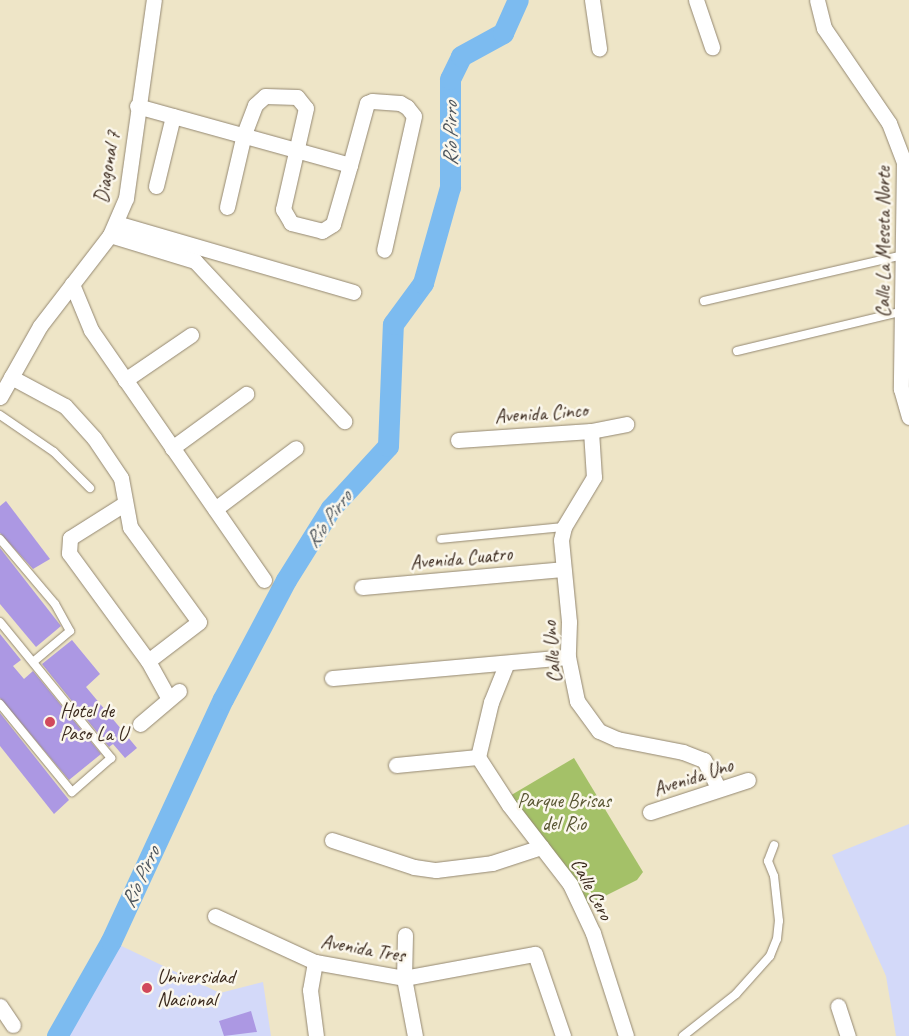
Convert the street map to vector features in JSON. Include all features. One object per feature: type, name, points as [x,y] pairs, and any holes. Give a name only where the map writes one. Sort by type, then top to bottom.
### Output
[{"type":"street","name":"Diagonal 7","points":[[0,397],[40,326],[113,229],[126,198],[137,106],[154,0]]},
{"type":"street","points":[[592,0],[599,48]]},
{"type":"street","points":[[696,0],[712,47]]},
{"type":"street","name":"Calle La Meseta Norte","points":[[817,0],[824,28],[888,123],[904,162],[904,310],[901,389],[909,417]]},
{"type":"street","points":[[226,207],[244,134],[258,99],[265,96],[297,97],[306,108],[298,150],[283,209],[291,223],[322,231],[333,224],[367,103],[400,103],[412,111],[414,116],[384,250]]},
{"type":"street","points":[[137,106],[244,134],[350,165]]},
{"type":"street","points":[[156,186],[173,116]]},
{"type":"street","points":[[113,229],[198,255],[353,292]]},
{"type":"street","points":[[198,255],[344,420]]},
{"type":"street","points":[[72,284],[91,330],[264,580]]},
{"type":"street","points":[[125,380],[191,335]]},
{"type":"street","points":[[12,377],[66,406],[77,419],[121,478],[124,504],[130,527],[199,622],[148,660]]},
{"type":"street","points":[[172,448],[246,394]]},
{"type":"street","name":"Avenida Cinco","points":[[458,440],[591,431],[626,424]]},
{"type":"street","name":"Calle Uno","points":[[591,431],[594,477],[564,527],[561,540],[569,622],[568,657],[577,700],[599,731],[616,739],[684,752],[704,760],[718,788]]},
{"type":"street","points":[[215,509],[296,448]]},
{"type":"street","points":[[124,504],[70,538],[69,553],[174,695],[140,724]]},
{"type":"street","name":"Avenida Cuatro","points":[[362,587],[564,569]]},
{"type":"street","points":[[332,678],[506,665],[568,657]]},
{"type":"street","points":[[396,765],[478,757],[491,702],[506,665]]},
{"type":"street","name":"Calle Cero","points":[[478,757],[509,805],[570,884],[593,933],[626,1036]]},
{"type":"street","name":"Avenida Uno","points":[[650,812],[718,788],[748,780]]},
{"type":"street","points":[[332,840],[414,867],[436,870],[492,863],[541,847]]},
{"type":"street","name":"Avenida Tres","points":[[215,916],[315,962],[404,978],[531,953],[538,957],[559,1035]]},
{"type":"street","points":[[405,936],[404,978],[415,1036]]},
{"type":"street","points":[[315,962],[310,990],[316,1036]]},
{"type":"street","points":[[0,1006],[13,1025]]},
{"type":"street","points":[[838,1006],[848,1036]]},
{"type":"lane","points":[[704,301],[904,255]]},
{"type":"lane","points":[[737,350],[904,310]]},
{"type":"lane","points":[[0,415],[54,452],[90,488]]},
{"type":"lane","points":[[441,539],[564,527]]},
{"type":"lane","points":[[0,539],[55,604],[70,631],[33,662]]},
{"type":"lane","points":[[0,622],[111,758],[72,792],[0,704]]},
{"type":"lane","points":[[683,1036],[736,994],[770,956],[777,939],[779,921],[774,876],[768,861],[774,845]]},
{"type":"shaded area","points":[[909,824],[909,1036],[896,1036],[886,976],[832,855]]},
{"type":"shaded area","name":"Universidad Nacional","points":[[111,941],[220,993],[263,982],[271,1036],[57,1036]]},
{"type":"green space","name":"Parque Brisas del Río","points":[[574,758],[643,872],[637,880],[589,904],[585,903],[508,797]]},
{"type":"building","points":[[6,501],[50,559],[33,569],[0,533],[0,506]]},
{"type":"building","name":"Hotel de Paso La U","points":[[0,548],[61,626],[36,647],[0,604]]},
{"type":"building","name":"Hotel de Paso La U","points":[[0,634],[21,660],[13,666],[24,679],[33,671],[101,754],[69,780],[0,698]]},
{"type":"building","name":"Hotel de Paso La U","points":[[72,640],[100,674],[86,687],[137,748],[125,758],[113,744],[109,747],[42,664]]},
{"type":"building","name":"Hotel de Paso La U","points":[[0,713],[69,800],[54,814],[0,746]]},
{"type":"building","points":[[251,1011],[257,1032],[224,1036],[219,1021]]},
{"type":"waterway","name":"Río Pirro","points":[[57,1036],[111,941],[223,699],[286,580],[331,508],[388,446],[393,324],[423,283],[450,187],[450,79],[461,56],[503,33],[518,0]]},
{"type":"place","name":"Hotel de Paso La U","points":[[50,722]]},
{"type":"place","name":"Universidad Nacional","points":[[147,988]]}]
